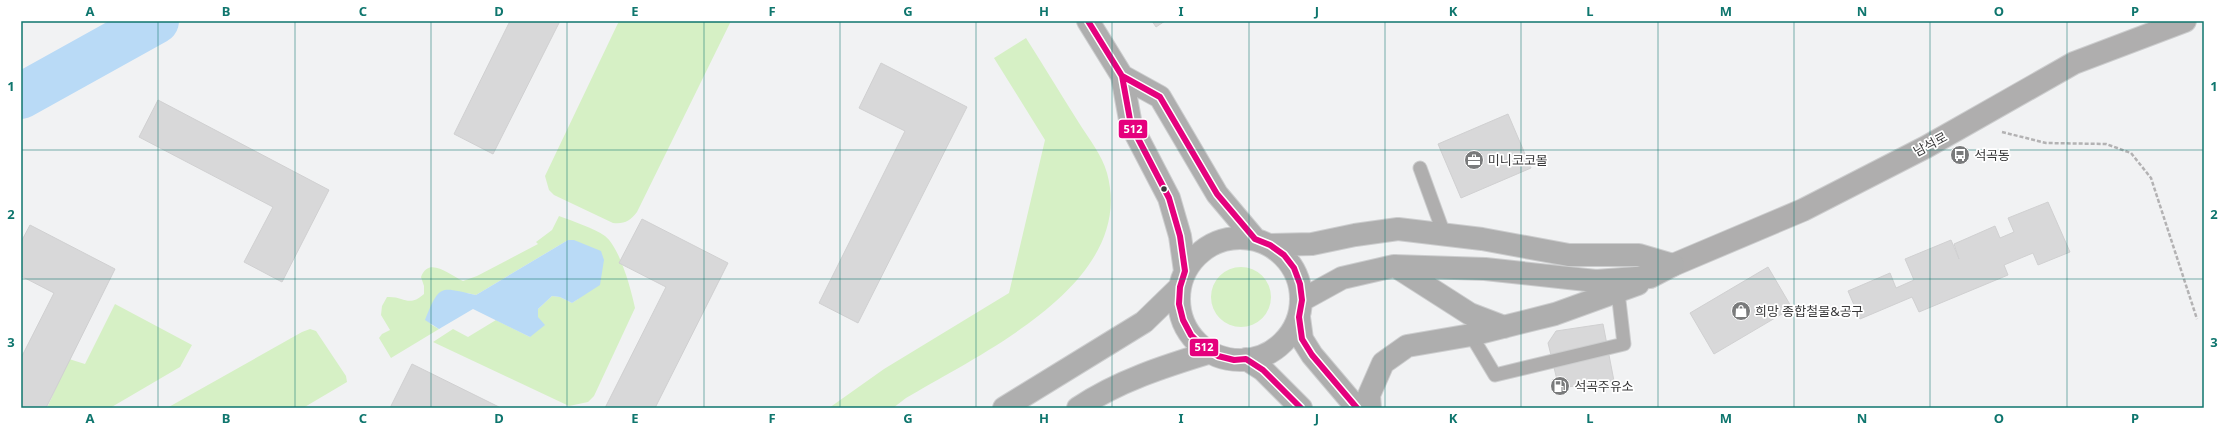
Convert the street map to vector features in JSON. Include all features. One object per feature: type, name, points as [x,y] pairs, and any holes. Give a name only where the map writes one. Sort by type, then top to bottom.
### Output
[{"type":"street","points":[[1088,21],[1122,76],[1131,125],[1169,198],[1180,236],[1183,279],[1179,304],[1183,320],[1191,335],[1203,348],[1211,352],[1234,360],[1267,354],[1281,344],[1292,332],[1300,308],[1342,278],[1394,266],[1485,269],[1596,281],[1650,277]]},
{"type":"street","name":"남석로","points":[[1673,265],[1803,210],[1966,124],[2074,63],[2185,21]]},
{"type":"street","points":[[1122,76],[1160,96],[1217,194],[1263,242],[1284,255],[1294,268],[1300,284],[1302,339],[1357,408]]},
{"type":"street","points":[[1004,408],[1144,322],[1183,279],[1195,257],[1208,247],[1222,240],[1239,237],[1263,242],[1312,244],[1355,235],[1398,229],[1482,239],[1569,255],[1639,255],[1673,265]]},
{"type":"street","points":[[1370,408],[1370,395],[1383,363],[1407,346],[1470,335],[1556,314],[1618,292],[1673,265]]},
{"type":"street","points":[[1394,266],[1470,314],[1504,327]]},
{"type":"street","points":[[1078,408],[1102,392],[1166,366],[1211,352]]},
{"type":"street","points":[[1246,359],[1263,370],[1301,408]]},
{"type":"lane","points":[[1420,168],[1444,234]]},
{"type":"lane","points":[[1470,335],[1495,376],[1624,344],[1618,292]]},
{"type":"path","points":[[1966,124],[2046,143],[2106,144],[2131,153],[2152,178],[2197,319]]},
{"type":"green space","points":[[619,21],[731,21],[637,212],[627,221],[613,223],[554,195],[549,190],[545,176]]},
{"type":"green space","points":[[1026,38],[1095,147],[1105,166],[1107,173],[1110,212],[1099,248],[1076,281],[1046,310],[1010,336],[906,398],[893,408],[829,408],[884,369],[1009,293],[1045,140],[994,58]]},
{"type":"green space","points":[[559,216],[595,230],[605,236],[610,242],[624,269],[635,308],[594,396],[588,402],[569,406],[433,342],[453,329],[468,337],[496,320],[530,337],[538,317],[538,309],[552,296],[560,297],[572,303],[578,299],[574,240],[568,240],[476,295],[467,293],[430,324],[439,329],[391,358],[379,338],[382,334],[390,330],[381,315],[382,306],[387,297],[410,301],[419,298],[424,294],[424,286],[421,277],[429,268],[434,267],[440,269],[463,281],[477,276],[538,244],[536,242],[552,230]]},
{"type":"green space","points":[[1235,267],[1247,267],[1263,275],[1269,285],[1271,297],[1269,309],[1263,319],[1247,327],[1235,327],[1219,319],[1211,303],[1211,291],[1219,275]]},
{"type":"green space","points":[[115,304],[192,345],[180,367],[110,408],[47,408],[69,359],[85,364]]},
{"type":"green space","points":[[310,329],[316,331],[346,376],[347,382],[303,408],[167,408],[302,332]]},
{"type":"water","points":[[568,240],[574,240],[601,251],[604,260],[600,285],[572,303],[560,297],[552,296],[538,309],[538,317],[545,325],[530,337],[473,309],[439,329],[425,320],[434,299],[443,291],[448,290],[476,295]]},
{"type":"building","points":[[510,21],[560,21],[493,154],[454,134]]},
{"type":"building","points":[[1152,21],[1165,21],[1156,27]]},
{"type":"building","points":[[881,63],[967,107],[858,323],[819,303],[905,131],[859,108]]},
{"type":"building","points":[[158,100],[329,190],[282,282],[244,262],[273,207],[139,137]]},
{"type":"building","points":[[1508,114],[1531,168],[1461,198],[1438,144]]},
{"type":"building","points":[[2048,202],[2070,252],[2038,265],[2033,253],[2004,265],[2008,275],[1919,312],[1912,297],[1860,319],[1848,291],[1890,273],[1896,288],[1914,280],[1905,259],[1951,240],[1959,259],[1954,244],[1995,226],[2000,238],[2014,232],[2008,218]]},
{"type":"building","points":[[642,219],[728,263],[655,408],[605,408],[666,287],[619,263]]},
{"type":"building","points":[[30,225],[115,269],[46,408],[21,408],[21,358],[54,293],[21,276],[21,242]]},
{"type":"building","name":"희망 종합철물&공구","points":[[1768,267],[1792,308],[1714,354],[1690,313]]},
{"type":"building","points":[[1603,324],[1614,381],[1559,388],[1548,343],[1556,331]]},
{"type":"building","points":[[412,364],[499,407],[390,408]]},
{"type":"waterway","points":[[21,96],[156,21]]},
{"type":"transit line","name":"512","points":[[1088,21],[1122,76],[1131,125],[1169,198],[1180,236],[1185,271],[1180,287],[1179,304],[1183,320],[1191,335],[1203,347],[1218,356],[1234,360],[1246,359],[1263,370],[1301,408]]},
{"type":"transit line","name":"512","points":[[1122,76],[1160,97],[1217,194],[1255,239],[1270,245],[1284,255],[1294,268],[1300,284],[1302,300],[1299,317],[1302,339],[1312,355],[1357,408]]},
{"type":"place","name":"석곡동","points":[[1960,155]]},
{"type":"place","name":"미니코코몰","points":[[1474,160]]},
{"type":"place","name":"희망 종합철물&공구","points":[[1741,311]]},
{"type":"place","name":"석곡주유소","points":[[1560,386]]}]
